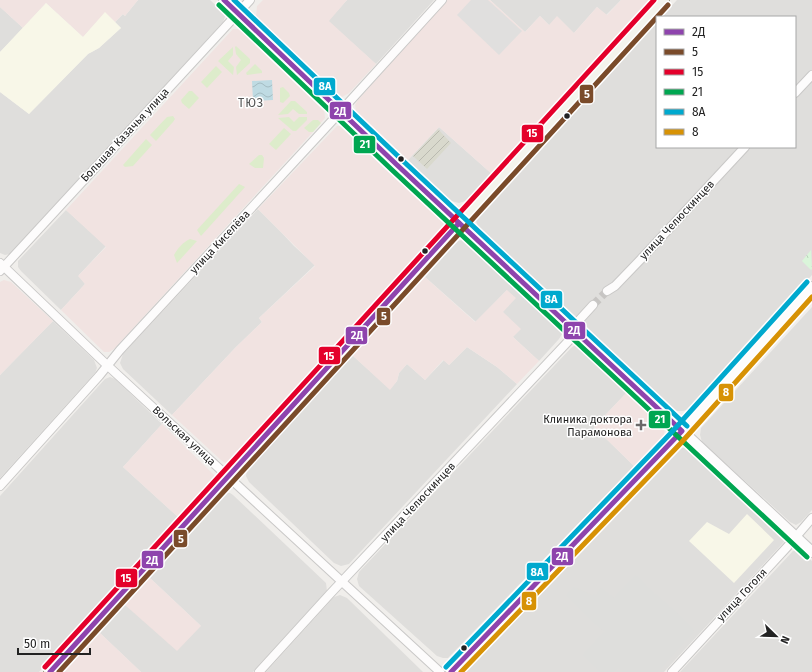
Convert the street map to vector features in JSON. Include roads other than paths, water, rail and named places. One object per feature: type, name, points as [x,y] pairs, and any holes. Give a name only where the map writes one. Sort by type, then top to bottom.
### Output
[{"type":"main road","points":[[50,672],[663,0]]},
{"type":"street","points":[[224,0],[340,111],[812,552]]},
{"type":"street","name":"Большая Казачья улица","points":[[1,267],[250,0]]},
{"type":"street","name":"улица Киселёва","points":[[0,486],[108,366],[120,350],[442,0]]},
{"type":"street","points":[[796,93],[812,75]]},
{"type":"street","name":"улица Челюскинцев","points":[[606,291],[615,286],[744,148]]},
{"type":"street","name":"Вольская улица","points":[[1,267],[440,672]]},
{"type":"street","points":[[450,672],[682,431],[812,288]]},
{"type":"street","name":"улица Челюскинцев","points":[[259,672],[575,330],[593,305]]},
{"type":"street","name":"улица Гоголя","points":[[672,672],[812,518]]},
{"type":"water","points":[[272,80],[273,100],[253,101],[252,81]]},
{"type":"tunnel","points":[[593,305],[607,291]]},
{"type":"place","name":"Клиника доктора Парамонова","points":[[641,425]]},
{"type":"district","name":"ТЮЗ","points":[[251,103]]}]
